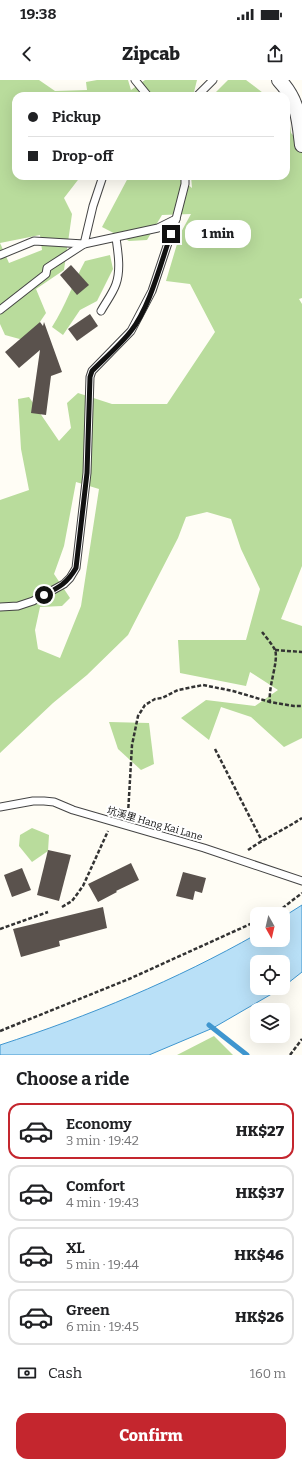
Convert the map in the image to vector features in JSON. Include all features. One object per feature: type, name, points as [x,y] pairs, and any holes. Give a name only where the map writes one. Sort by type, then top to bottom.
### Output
[{"type":"street","points":[[279,80],[291,93],[297,110],[302,145]]},
{"type":"lane","points":[[134,80],[144,92]]},
{"type":"lane","points":[[201,92],[213,80]]},
{"type":"lane","points":[[0,310],[46,274],[47,268],[84,244],[93,206],[102,180]]},
{"type":"lane","points":[[0,607],[18,606],[33,601],[64,584],[76,568],[87,473],[90,377],[92,371],[131,331],[138,321],[152,291],[176,219],[185,180]]},
{"type":"lane","points":[[0,255],[34,241],[84,244],[158,228],[176,219]]},
{"type":"lane","points":[[101,311],[116,286],[118,277],[119,253],[116,238]]},
{"type":"lane","name":"坑溪里 Hang Kai Lane","points":[[0,807],[33,801],[44,800],[54,802],[73,810],[204,848],[302,881]]},
{"type":"path","points":[[262,632],[275,650],[277,660],[269,692],[270,702]]},
{"type":"path","points":[[275,650],[302,652]]},
{"type":"path","points":[[128,826],[132,745],[138,716],[145,705],[178,690],[203,685],[233,691],[270,702],[302,706]]},
{"type":"path","points":[[215,749],[262,840]]},
{"type":"path","points":[[236,859],[262,840],[286,829],[302,818]]},
{"type":"path","points":[[62,907],[72,901],[84,886],[112,821]]},
{"type":"path","points":[[284,907],[302,893]]},
{"type":"path","points":[[0,929],[48,912]]},
{"type":"path","points":[[0,1031],[130,979],[250,924]]},
{"type":"path","points":[[290,1055],[302,1039]]},
{"type":"green space","points":[[0,80],[39,80],[55,91],[87,90],[86,82],[97,80],[128,80],[131,90],[145,80],[197,80],[194,92],[12,92],[12,180],[78,180],[64,198],[72,214],[64,270],[36,289],[46,313],[27,341],[5,335],[0,324]],"holes":[[[40,235],[42,250],[9,263],[0,243]]]},
{"type":"green space","points":[[228,80],[246,80],[262,92],[216,92]]},
{"type":"green space","points":[[290,126],[291,133],[302,145],[302,298],[299,299],[302,304],[302,566],[281,619],[302,626],[302,738],[284,747],[251,717],[221,707],[209,740],[181,718],[206,700],[255,706],[278,690],[250,672],[246,686],[180,673],[178,640],[246,640],[260,589],[241,549],[231,519],[207,512],[186,517],[178,538],[128,635],[87,675],[53,703],[0,753],[0,500],[29,490],[21,449],[18,399],[29,397],[59,441],[71,428],[67,403],[78,393],[112,404],[167,404],[215,332],[190,284],[166,281],[180,234],[191,214],[162,215],[147,240],[129,241],[102,227],[127,180],[182,180],[192,188],[191,180],[290,180]],"holes":[[[76,482],[99,489],[81,606],[60,658],[38,649],[35,630],[40,607],[62,606],[70,598],[54,574],[64,546]]]},
{"type":"green space","points":[[110,255],[113,269],[97,301],[80,310],[63,335],[52,327],[85,261]]},
{"type":"green space","points":[[109,722],[149,723],[154,764],[141,770],[118,749]]},
{"type":"green space","points":[[32,828],[49,835],[48,851],[32,862],[19,846],[20,835]]},
{"type":"green space","points":[[214,1036],[233,1055],[177,1055]]},
{"type":"water","points":[[302,905],[302,972],[290,981],[290,955],[250,955],[250,995],[270,995],[256,1003],[250,1003],[250,1007],[213,1028],[149,1055],[0,1055],[0,1045],[66,1022],[132,996],[195,967],[250,938],[250,947],[290,947],[290,913]]},
{"type":"building","points":[[71,265],[89,285],[77,295],[60,275]]},
{"type":"building","points":[[90,314],[98,326],[77,341],[68,329]]},
{"type":"building","points":[[40,322],[43,326],[44,322],[62,372],[51,376],[46,415],[31,413],[40,350],[19,368],[5,352]]},
{"type":"building","points":[[48,850],[71,855],[59,901],[37,895]]},
{"type":"building","points":[[131,863],[139,880],[98,902],[88,884]]},
{"type":"building","points":[[22,868],[31,890],[12,897],[4,875]]},
{"type":"building","points":[[183,872],[206,878],[202,893],[195,891],[193,900],[176,896]]},
{"type":"building","points":[[103,907],[107,928],[59,941],[60,946],[21,957],[13,929]]},
{"type":"waterway","points":[[209,1025],[247,1055]]},
{"type":"route","points":[[44,595],[64,584],[76,568],[87,473],[90,377],[92,371],[131,331],[138,321],[152,291],[171,234]]}]
